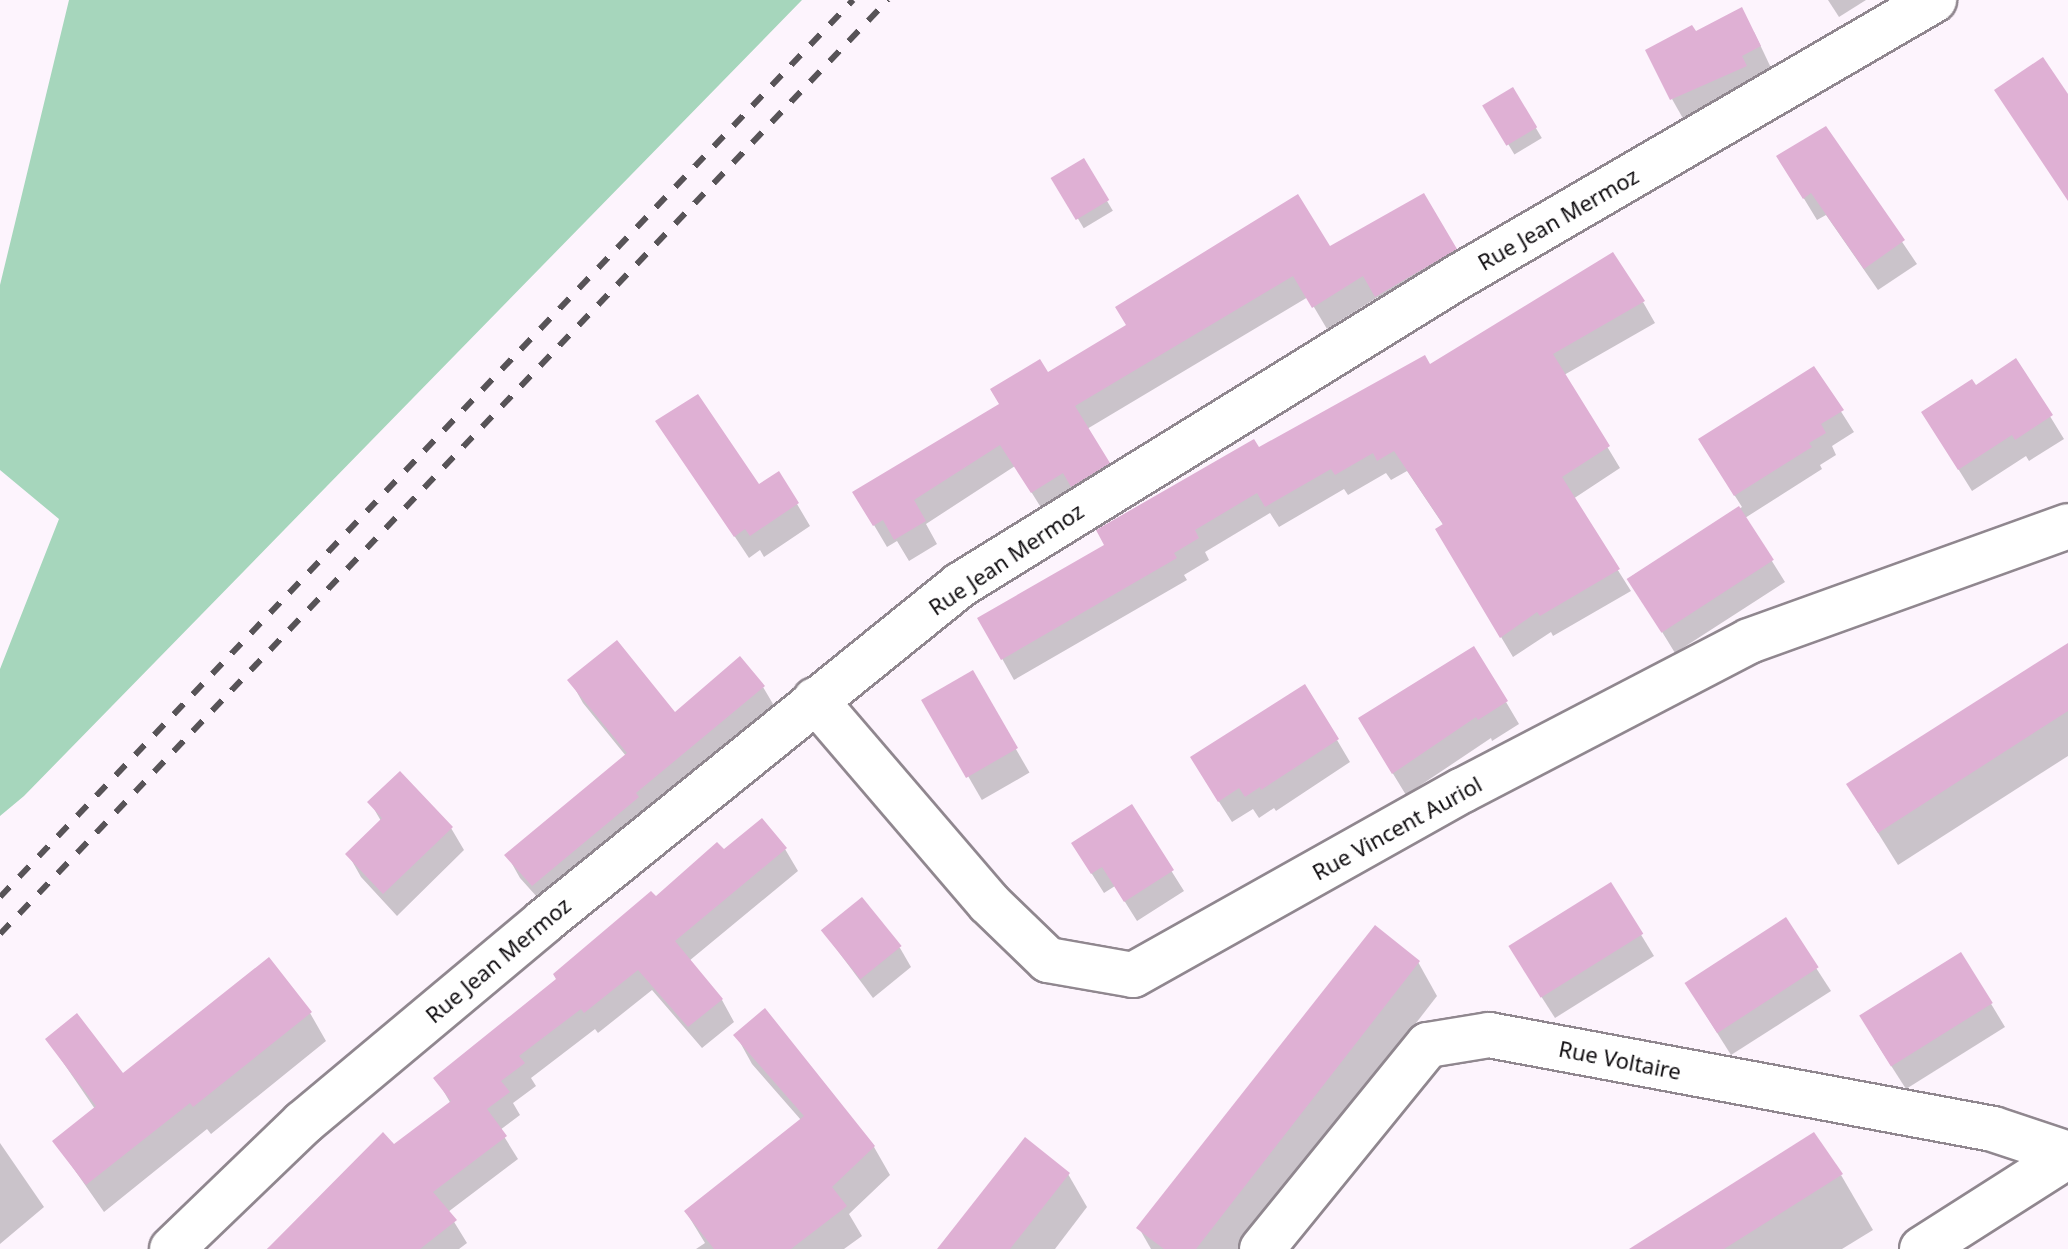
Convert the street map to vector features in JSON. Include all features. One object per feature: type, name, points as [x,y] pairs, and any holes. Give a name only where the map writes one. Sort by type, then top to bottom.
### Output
[{"type":"street","name":"Rue Jean Mermoz","points":[[172,1249],[303,1123],[815,700],[960,585],[1458,277],[1934,0]]},
{"type":"street","name":"Rue Vincent Auriol","points":[[815,700],[989,903],[1048,960],[1133,975],[1463,790],[1749,641],[2068,526]]},
{"type":"street","name":"Rue Voltaire","points":[[1262,1249],[1428,1045],[1489,1035],[1993,1129],[2068,1155]]},
{"type":"street","points":[[1922,1249],[2068,1155]]},
{"type":"green space","points":[[69,0],[802,0],[24,796],[0,816],[0,669],[59,519],[0,470],[0,285]]},
{"type":"building","points":[[1742,7],[1761,46],[1742,56],[1747,66],[1670,100],[1645,50],[1692,25],[1696,31]]},
{"type":"building","points":[[2043,57],[2068,94],[2068,201],[1994,90]]},
{"type":"building","points":[[1513,87],[1537,127],[1506,146],[1482,106]]},
{"type":"building","points":[[1826,126],[1905,240],[1864,269],[1811,193],[1803,199],[1776,156]]},
{"type":"building","points":[[1084,158],[1109,200],[1076,220],[1051,178]]},
{"type":"building","points":[[1424,193],[1457,249],[1375,297],[1363,276],[1312,308],[1293,276],[1075,406],[1110,463],[1071,487],[1063,473],[1031,493],[1000,445],[914,500],[926,521],[894,540],[883,520],[873,526],[852,492],[999,404],[990,389],[1040,359],[1048,372],[1126,325],[1115,307],[1298,194],[1330,246]]},
{"type":"building","points":[[1613,252],[1645,301],[1553,354],[1610,446],[1562,477],[1620,569],[1540,616],[1537,612],[1500,638],[1435,529],[1443,524],[1394,451],[1377,461],[1373,453],[1335,475],[1331,469],[1265,507],[1257,493],[1195,530],[1199,538],[1174,553],[1177,558],[1001,660],[977,618],[1104,545],[1096,530],[1254,439],[1259,447],[1425,355],[1430,364]]},
{"type":"building","points":[[2016,358],[2053,415],[2015,440],[2012,435],[1958,470],[1921,412],[1972,379],[1976,385]]},
{"type":"building","points":[[1814,366],[1844,410],[1821,424],[1826,433],[1809,443],[1812,447],[1734,496],[1698,439]]},
{"type":"building","points":[[698,394],[759,484],[779,471],[799,503],[750,536],[745,529],[734,537],[655,421]]},
{"type":"building","points":[[1739,506],[1774,560],[1661,633],[1627,579]]},
{"type":"building","points":[[617,640],[675,712],[740,656],[765,686],[636,793],[639,797],[532,886],[504,855],[627,753],[567,680]]},
{"type":"building","points":[[2068,643],[2068,711],[1878,833],[1846,784]]},
{"type":"building","points":[[1474,646],[1508,701],[1478,720],[1476,717],[1392,774],[1358,718]]},
{"type":"building","points":[[973,670],[1018,748],[966,778],[921,700]]},
{"type":"building","points":[[1305,684],[1339,739],[1261,790],[1260,787],[1245,797],[1239,788],[1218,802],[1190,757]]},
{"type":"building","points":[[400,771],[453,827],[383,894],[345,854],[382,818],[367,802]]},
{"type":"building","points":[[1132,804],[1174,870],[1124,902],[1102,867],[1091,874],[1071,843]]},
{"type":"building","points":[[762,818],[787,848],[675,941],[723,999],[688,1027],[638,970],[584,1013],[581,1009],[519,1056],[525,1063],[501,1081],[510,1092],[487,1109],[507,1136],[433,1192],[457,1220],[420,1249],[267,1249],[383,1132],[394,1144],[451,1101],[433,1078],[556,979],[553,974],[651,891],[656,896],[717,842],[724,849]]},
{"type":"building","points":[[1611,882],[1643,934],[1541,998],[1508,946]]},
{"type":"building","points":[[862,897],[902,946],[860,979],[821,930]]},
{"type":"building","points":[[1786,917],[1819,967],[1717,1033],[1685,983]]},
{"type":"building","points":[[1375,925],[1420,961],[1196,1249],[1164,1249],[1136,1228]]},
{"type":"building","points":[[1961,952],[1993,1003],[1891,1066],[1859,1016]]},
{"type":"building","points":[[269,957],[312,1012],[193,1107],[190,1103],[86,1185],[52,1141],[96,1106],[45,1039],[77,1013],[123,1073]]},
{"type":"building","points":[[765,1008],[875,1146],[832,1187],[847,1206],[791,1249],[714,1249],[684,1211],[804,1116],[733,1035]]},
{"type":"building","points":[[1814,1132],[1843,1174],[1724,1249],[1629,1249]]},
{"type":"building","points":[[1025,1137],[1070,1173],[1010,1249],[937,1249]]},
{"type":"railway","points":[[0,897],[853,0]]},
{"type":"railway","points":[[0,934],[888,0]]}]
